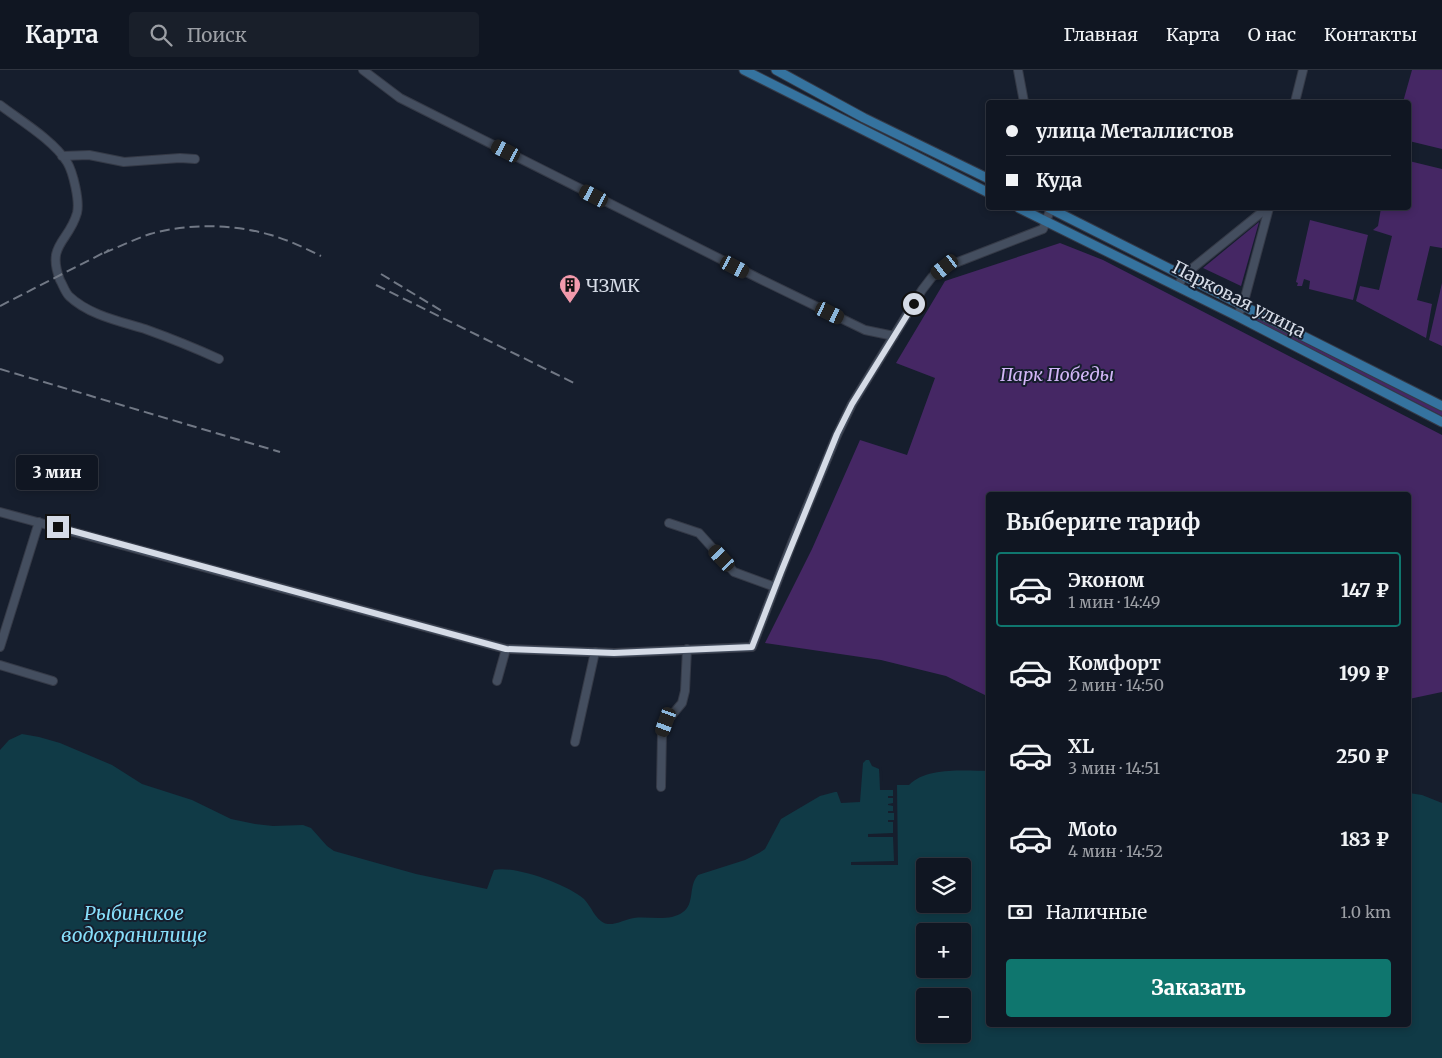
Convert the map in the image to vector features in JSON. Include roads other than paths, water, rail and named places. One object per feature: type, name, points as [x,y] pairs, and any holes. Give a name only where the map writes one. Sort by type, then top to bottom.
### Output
[{"type":"main road","points":[[744,70],[986,191]]},
{"type":"main road","points":[[776,70],[864,118],[986,177]]},
{"type":"main road","name":"Парковая улица","points":[[1023,210],[1178,286],[1442,422]]},
{"type":"main road","name":"Парковая улица","points":[[1055,210],[1442,406]]},
{"type":"street","points":[[363,70],[400,98],[760,279],[865,330],[894,336]]},
{"type":"street","points":[[1018,70],[1024,100]]},
{"type":"street","points":[[1296,100],[1303,70]]},
{"type":"street","points":[[0,106],[55,147],[68,163],[76,190],[77,211],[73,225],[60,244],[55,258],[59,277],[67,295],[84,309],[187,344],[219,358]]},
{"type":"street","points":[[62,156],[96,156],[124,162],[180,158],[195,159]]},
{"type":"street","points":[[0,512],[506,649],[614,653],[752,647],[837,434],[852,404],[932,277],[945,267],[1043,229],[1050,210]]},
{"type":"street","points":[[1178,286],[1184,275],[1265,210]]},
{"type":"street","points":[[1237,316],[1243,305],[1267,210]]},
{"type":"street","points":[[0,647],[39,522]]},
{"type":"street","points":[[669,523],[699,533],[734,572],[775,586]]},
{"type":"street","points":[[496,681],[506,649]]},
{"type":"street","points":[[661,787],[662,733],[666,722],[682,703],[685,691],[687,649]]},
{"type":"street","points":[[575,742],[595,652]]},
{"type":"street","points":[[0,665],[53,681]]},
{"type":"water","name":"Рыбинское водохранилище","points":[[22,734],[60,743],[112,765],[142,784],[192,800],[231,819],[273,826],[303,825],[311,828],[334,851],[416,874],[487,889],[494,870],[515,870],[541,877],[566,888],[584,899],[598,919],[607,924],[634,918],[672,917],[683,912],[687,909],[693,884],[698,875],[745,860],[759,853],[765,849],[781,819],[820,796],[837,792],[841,803],[860,802],[863,763],[866,760],[869,760],[872,766],[879,769],[883,785],[909,785],[926,775],[947,771],[986,771],[986,1027],[1411,1027],[1411,793],[1422,795],[1442,803],[1442,1058],[0,1058],[0,750],[9,740]]},
{"type":"railway","points":[[104,253],[139,238],[165,230],[210,226],[256,231],[271,235],[321,256]]},
{"type":"railway","points":[[0,306],[109,250]]},
{"type":"railway","points":[[381,274],[442,311]]},
{"type":"railway","points":[[376,285],[576,384]]},
{"type":"railway","points":[[0,369],[280,452]]},
{"type":"place","name":"ЧЗМК","points":[[570,304]]},
{"type":"park label","name":"Парк Победы","points":[[1057,374]]}]
